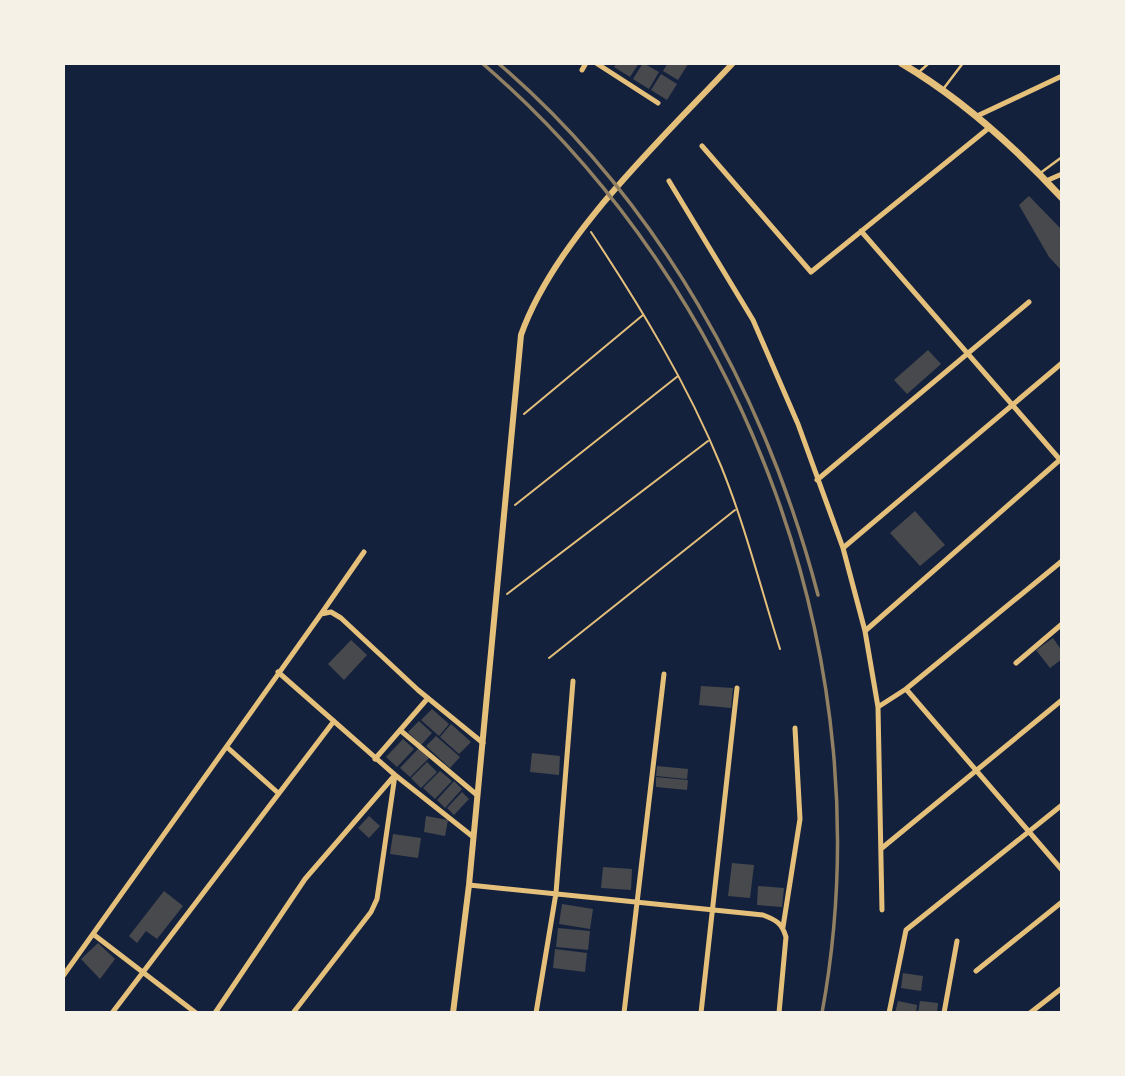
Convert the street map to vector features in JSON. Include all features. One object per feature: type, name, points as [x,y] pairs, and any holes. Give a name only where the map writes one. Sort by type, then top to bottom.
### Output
[{"type":"main road","points":[[901,63],[943,89],[977,116],[1062,198]]},
{"type":"street","points":[[582,70],[586,63]]},
{"type":"street","points":[[596,63],[658,103]]},
{"type":"street","points":[[453,1013],[469,884],[521,335],[530,310],[610,195],[733,63]]},
{"type":"street","points":[[977,116],[1062,76]]},
{"type":"street","points":[[702,146],[811,272],[990,127]]},
{"type":"street","points":[[1046,180],[1062,174]]},
{"type":"street","points":[[669,181],[753,320],[798,424],[843,548],[865,631],[878,707],[883,848],[882,910]]},
{"type":"street","points":[[861,231],[1061,460],[865,631]]},
{"type":"street","points":[[817,480],[1029,302]]},
{"type":"street","points":[[843,548],[1014,407],[1062,363]]},
{"type":"street","points":[[63,976],[228,748],[278,671],[364,552]]},
{"type":"street","points":[[878,707],[906,689],[1062,561]]},
{"type":"street","points":[[321,614],[331,612],[341,618],[428,698],[483,743]]},
{"type":"street","points":[[1016,663],[1062,624]]},
{"type":"street","points":[[278,671],[375,759],[472,836]]},
{"type":"street","points":[[624,1013],[664,674]]},
{"type":"street","points":[[536,1013],[556,893],[573,681]]},
{"type":"street","points":[[701,1013],[737,688]]},
{"type":"street","points":[[906,689],[1062,870]]},
{"type":"street","points":[[375,759],[428,698]]},
{"type":"street","points":[[883,848],[1062,700]]},
{"type":"street","points":[[112,1013],[277,792],[334,721]]},
{"type":"street","points":[[779,1013],[786,950],[783,928],[800,819],[795,728]]},
{"type":"street","points":[[400,730],[477,795]]},
{"type":"street","points":[[228,748],[277,792]]},
{"type":"street","points":[[215,1013],[305,880],[395,775]]},
{"type":"street","points":[[293,1013],[371,912],[377,900],[395,775]]},
{"type":"street","points":[[889,1013],[906,930],[1062,805]]},
{"type":"street","points":[[469,884],[763,915],[776,920],[783,928]]},
{"type":"street","points":[[976,971],[1062,902]]},
{"type":"street","points":[[93,934],[196,1013]]},
{"type":"street","points":[[944,1013],[957,941]]},
{"type":"street","points":[[1030,1013],[1062,988]]},
{"type":"lane","points":[[918,73],[929,63]]},
{"type":"lane","points":[[943,89],[963,63]]},
{"type":"lane","points":[[1040,174],[1062,157]]},
{"type":"path","points":[[587,226],[644,314],[678,375],[709,440],[735,510],[780,649]]},
{"type":"path","points":[[512,424],[644,314]]},
{"type":"path","points":[[505,513],[678,375]]},
{"type":"path","points":[[495,603],[709,440]]},
{"type":"path","points":[[549,658],[735,510]]},
{"type":"building","points":[[617,63],[639,63],[630,77],[614,67]]},
{"type":"building","points":[[643,63],[659,72],[649,89],[633,79]]},
{"type":"building","points":[[668,63],[688,64],[678,80],[663,71]]},
{"type":"building","points":[[661,74],[677,84],[667,100],[651,90]]},
{"type":"building","points":[[1029,196],[1062,230],[1062,271],[1049,257],[1019,205]]},
{"type":"building","points":[[928,350],[941,364],[907,394],[894,380]]},
{"type":"building","points":[[915,511],[945,545],[920,566],[890,533]]},
{"type":"building","points":[[1053,638],[1062,651],[1062,659],[1050,668],[1036,650]]},
{"type":"building","points":[[351,640],[367,655],[344,680],[328,664]]},
{"type":"building","points":[[701,686],[733,688],[731,708],[699,705]]},
{"type":"building","points":[[432,709],[449,724],[439,736],[421,720]]},
{"type":"building","points":[[419,721],[432,733],[421,745],[408,732]]},
{"type":"building","points":[[451,724],[471,742],[459,754],[440,737]]},
{"type":"building","points":[[436,736],[460,757],[450,768],[426,746]]},
{"type":"building","points":[[403,739],[414,749],[397,767],[386,757]]},
{"type":"building","points":[[419,748],[429,758],[410,777],[400,768]]},
{"type":"building","points":[[532,753],[560,756],[559,775],[530,772]]},
{"type":"building","points":[[427,762],[437,772],[421,788],[411,778]]},
{"type":"building","points":[[657,766],[688,769],[687,779],[656,776]]},
{"type":"building","points":[[440,771],[452,781],[435,799],[423,788]]},
{"type":"building","points":[[656,777],[688,780],[687,790],[656,787]]},
{"type":"building","points":[[454,781],[462,789],[445,808],[437,800]]},
{"type":"building","points":[[462,792],[469,799],[454,815],[447,808]]},
{"type":"building","points":[[369,816],[380,826],[369,838],[358,828]]},
{"type":"building","points":[[426,816],[448,820],[445,836],[424,832]]},
{"type":"building","points":[[393,834],[421,838],[418,858],[390,854]]},
{"type":"building","points":[[732,863],[754,865],[750,898],[728,896]]},
{"type":"building","points":[[603,867],[632,869],[631,890],[601,888]]},
{"type":"building","points":[[758,886],[784,888],[782,907],[757,905]]},
{"type":"building","points":[[164,891],[183,906],[157,939],[146,931],[137,943],[129,936]]},
{"type":"building","points":[[562,904],[593,909],[590,929],[559,924]]},
{"type":"building","points":[[558,928],[590,931],[588,950],[556,947]]},
{"type":"building","points":[[98,943],[115,959],[100,979],[81,959]]},
{"type":"building","points":[[555,949],[587,953],[585,972],[553,968]]},
{"type":"building","points":[[903,973],[923,976],[921,991],[901,988]]},
{"type":"building","points":[[898,1001],[917,1005],[916,1013],[895,1013]]},
{"type":"building","points":[[920,1001],[938,1003],[937,1013],[918,1013]]},
{"type":"railway","points":[[482,63],[576,155],[656,259],[723,373],[776,494],[813,620],[833,750],[837,882],[822,1013]]},
{"type":"railway","points":[[498,63],[556,117],[608,176],[656,238],[698,305],[736,374],[768,446],[796,520],[818,595]]}]
